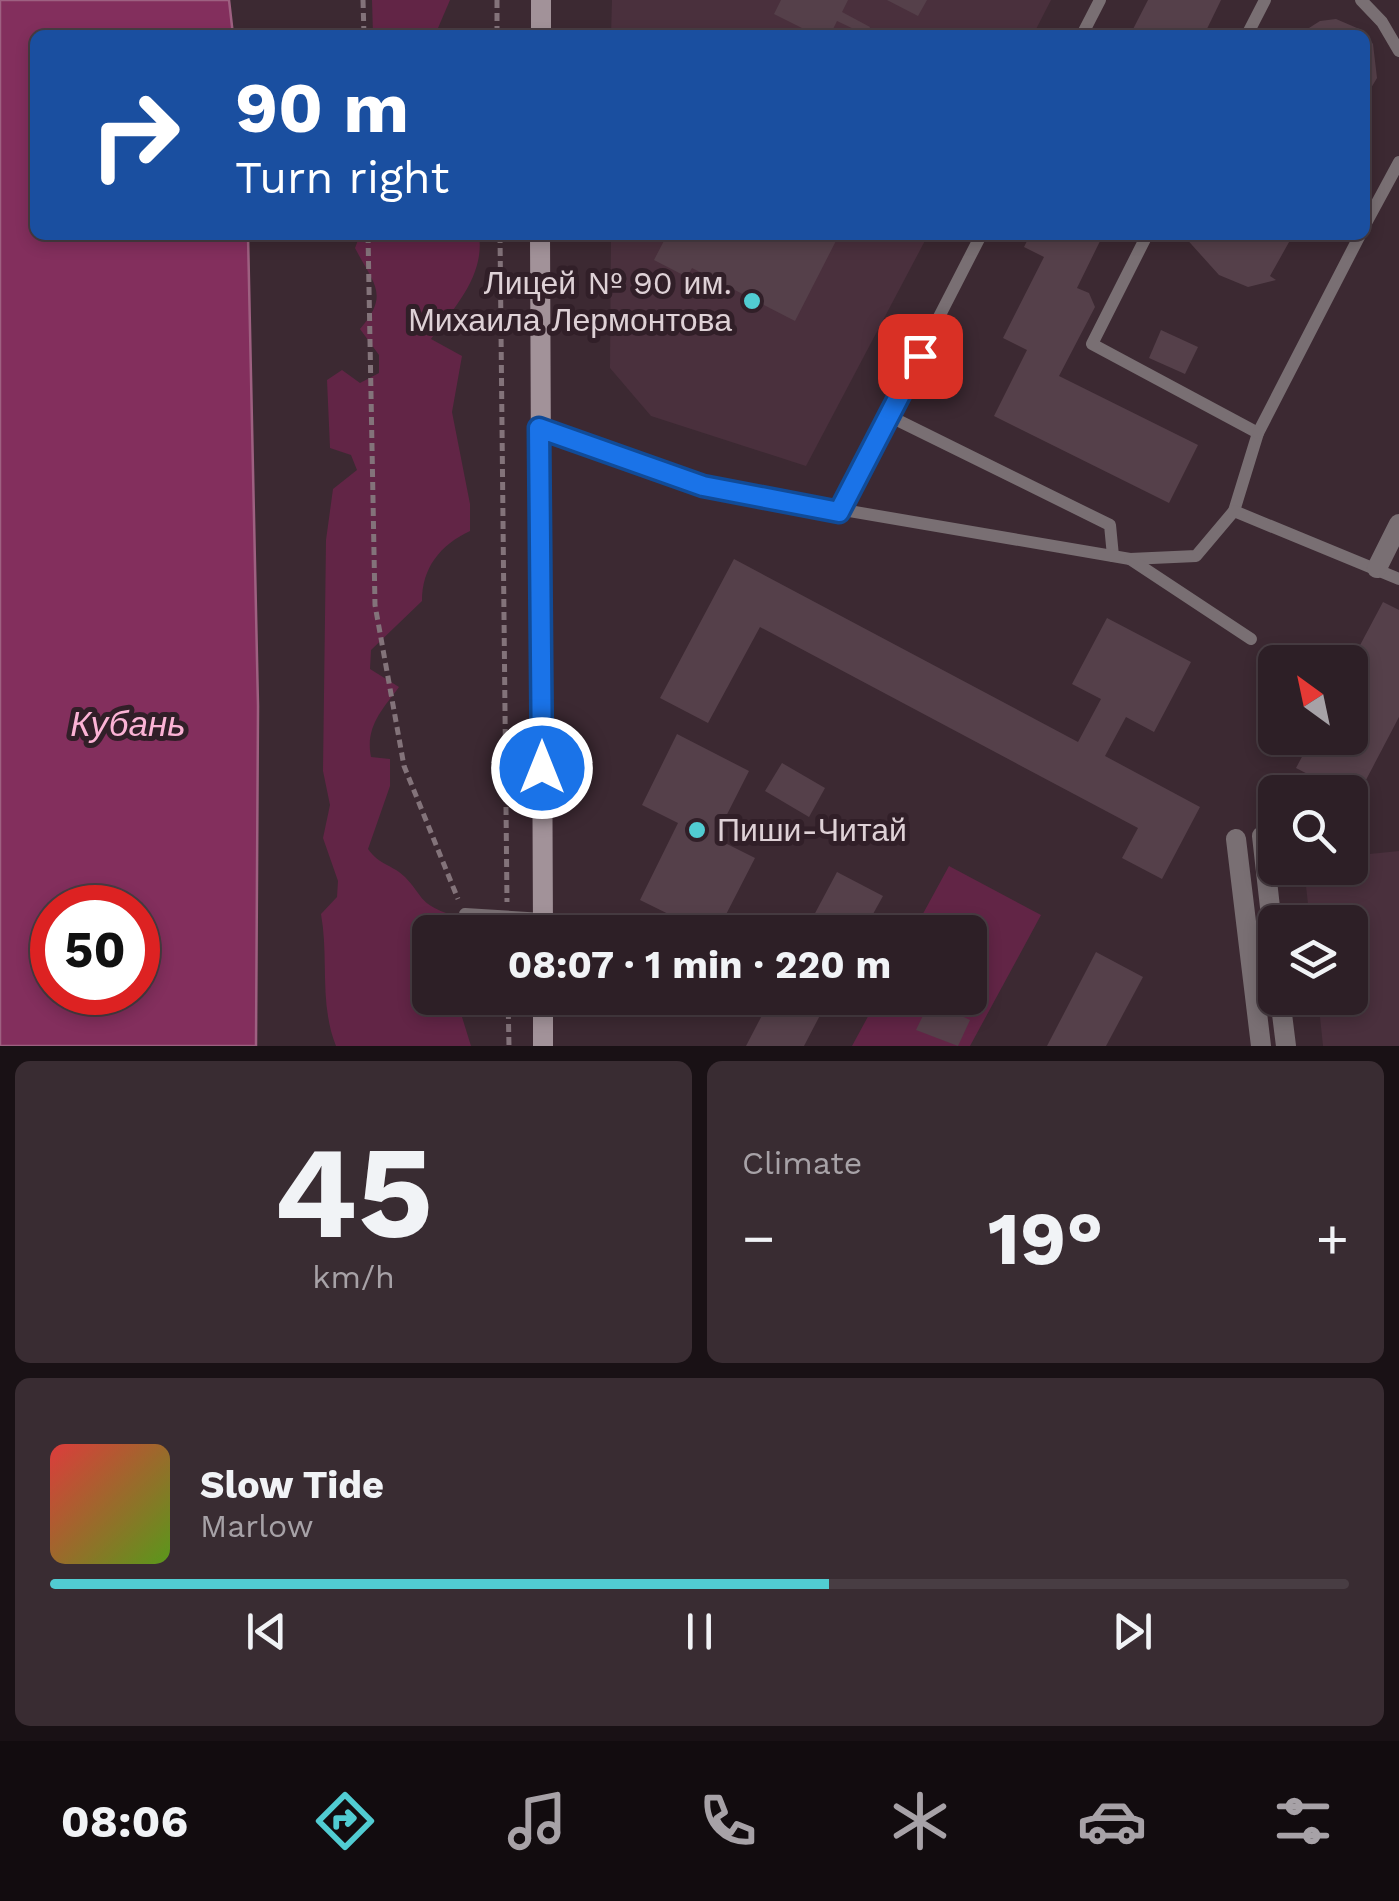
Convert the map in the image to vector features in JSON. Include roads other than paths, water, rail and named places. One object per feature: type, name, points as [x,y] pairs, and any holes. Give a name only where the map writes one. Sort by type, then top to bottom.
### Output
[{"type":"main road","points":[[541,30],[542,0]]},
{"type":"main road","points":[[540,240],[543,915]]},
{"type":"main road","points":[[543,1015],[543,1046]]},
{"type":"street","points":[[1377,568],[1399,524]]},
{"type":"street","points":[[1236,839],[1261,1046]]},
{"type":"street","points":[[1282,1015],[1286,1046]]},
{"type":"lane","points":[[1085,30],[1100,0]]},
{"type":"lane","points":[[1250,30],[1265,0]]},
{"type":"lane","points":[[1362,0],[1399,51]]},
{"type":"lane","points":[[1370,217],[1399,162]]},
{"type":"lane","points":[[839,512],[977,240]]},
{"type":"lane","points":[[1144,240],[1092,344],[1258,433]]},
{"type":"lane","points":[[539,428],[703,486],[1130,559],[1196,556],[1234,511],[1258,433],[1357,240]]},
{"type":"lane","points":[[889,416],[1110,525],[1112,556]]},
{"type":"lane","points":[[1234,511],[1399,578]]},
{"type":"lane","points":[[1130,559],[1251,640]]},
{"type":"lane","points":[[465,914],[479,915]]},
{"type":"water","name":"Кубань","points":[[0,0],[229,0],[232,30],[30,30],[30,240],[248,240],[258,706],[256,1046],[0,1046]]},
{"type":"place","name":"Лицей № 90 им. Михаила Лермонтова","points":[[752,301]]},
{"type":"place","name":"Пиши-Читай","points":[[697,830]]}]
